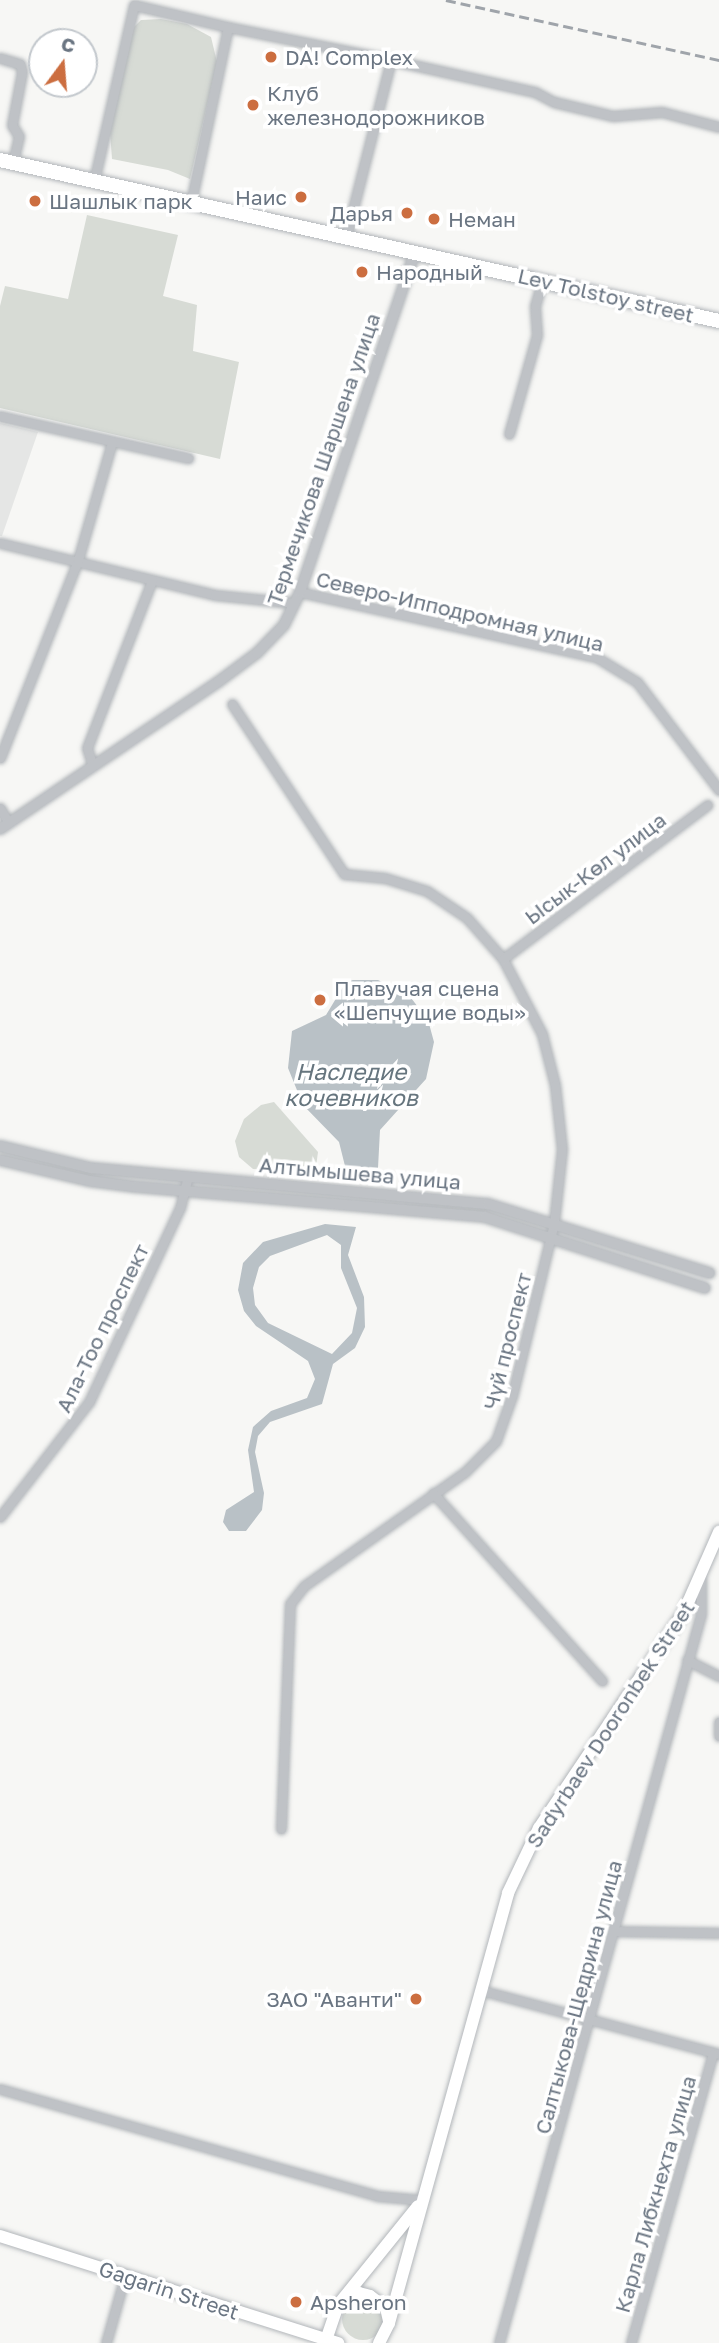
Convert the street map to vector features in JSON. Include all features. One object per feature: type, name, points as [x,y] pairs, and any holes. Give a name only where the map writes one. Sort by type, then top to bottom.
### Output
[{"type":"main road","name":"Lev Tolstoy street","points":[[7,162],[719,321]]},
{"type":"main road","name":"Sadyrbaev Dooronbek Street","points":[[379,2343],[389,2323],[508,1893],[539,1828],[652,1663],[716,1553],[719,1532]]},
{"type":"main road","name":"Sadyrbaev Dooronbek Street","points":[[330,2342],[338,2305],[422,2200]]},
{"type":"main road","name":"Gagarin Street","points":[[0,2236],[330,2342]]},
{"type":"main road","points":[[338,2305],[359,2293],[370,2296],[386,2308],[389,2323]]},
{"type":"street","points":[[94,181],[132,2],[228,27],[535,92],[554,102],[612,116],[663,112],[719,127]]},
{"type":"street","points":[[191,202],[228,27]]},
{"type":"street","points":[[0,58],[20,64],[22,72],[12,125],[19,136],[7,162]]},
{"type":"street","points":[[346,237],[391,60]]},
{"type":"street","name":"Термечикова Шаршена улица","points":[[4,825],[257,653],[284,625],[300,592],[415,252]]},
{"type":"street","points":[[509,434],[537,335],[536,306],[542,281]]},
{"type":"street","points":[[0,416],[188,458]]},
{"type":"street","points":[[0,758],[78,560],[112,442]]},
{"type":"street","points":[[0,543],[215,595],[295,603]]},
{"type":"street","points":[[92,764],[87,748],[152,580]]},
{"type":"street","name":"Северо-Ипподромная улица","points":[[300,592],[596,657],[637,682],[719,790]]},
{"type":"street","name":"Чүй проспект","points":[[232,704],[344,874],[385,878],[427,891],[467,918],[503,959],[532,1010],[555,1085],[562,1149],[551,1237],[502,1428],[477,1463],[304,1586],[290,1604],[281,1829]]},
{"type":"street","name":"Ысык-Көл улица","points":[[503,959],[707,805]]},
{"type":"street","points":[[0,808],[4,825]]},
{"type":"street","name":"Алтымышева улица","points":[[0,1146],[92,1168],[488,1204],[709,1273]]},
{"type":"street","name":"Алтымышева улица","points":[[0,1160],[90,1181],[476,1216],[551,1237],[705,1288]]},
{"type":"street","name":"Ала-Тоо проспект","points":[[0,1517],[89,1402],[186,1191],[188,1177]]},
{"type":"street","points":[[433,1493],[602,1681]]},
{"type":"street","name":"Салтыкова-Щедрина улица","points":[[499,2343],[591,2022],[701,1614],[701,1579]]},
{"type":"street","points":[[687,1660],[719,1676]]},
{"type":"street","points":[[719,1722],[719,1736]]},
{"type":"street","points":[[615,1931],[719,1933]]},
{"type":"street","points":[[480,1990],[716,2054]]},
{"type":"street","name":"Карла Либкнехта улица","points":[[631,2343],[716,2054]]},
{"type":"street","points":[[0,2089],[377,2196],[422,2200]]},
{"type":"street","points":[[106,2343],[125,2276]]},
{"type":"shaded area","points":[[161,19],[187,24],[211,37],[217,62],[190,179],[168,170],[112,159],[110,132],[132,29],[141,20]]},
{"type":"shaded area","points":[[87,215],[178,235],[163,296],[197,305],[193,351],[239,362],[220,459],[0,408],[0,306],[5,286],[68,299]]},
{"type":"shaded area","points":[[0,423],[38,432],[2,536],[0,536]]},
{"type":"shaded area","points":[[274,1102],[318,1152],[315,1174],[253,1169],[239,1157],[235,1141],[244,1119],[261,1105]]},
{"type":"shaded area","points":[[363,2298],[378,2304],[384,2319],[378,2334],[363,2340],[348,2334],[342,2319],[348,2304]]},
{"type":"water","name":"Наследие кочевников","points":[[378,980],[408,994],[428,1020],[434,1042],[426,1079],[380,1130],[378,1168],[345,1166],[339,1142],[303,1105],[288,1068],[292,1031],[326,1015],[346,982]]},
{"type":"water","points":[[325,1224],[356,1227],[348,1255],[364,1297],[365,1327],[355,1348],[333,1364],[322,1404],[270,1422],[258,1436],[255,1452],[264,1493],[262,1510],[246,1531],[229,1531],[223,1522],[226,1510],[254,1492],[248,1450],[253,1427],[271,1411],[307,1398],[315,1379],[308,1361],[256,1326],[244,1311],[238,1290],[243,1263],[263,1242]],"holes":[[[327,1235],[341,1245],[341,1268],[357,1308],[352,1333],[332,1354],[268,1323],[255,1305],[253,1288],[259,1267],[270,1256]]]},
{"type":"railway","points":[[446,0],[719,60]]},
{"type":"place","name":"DA! Complex","points":[[271,57]]},
{"type":"place","name":"Клуб железнодорожников","points":[[253,105]]},
{"type":"place","name":"Наис","points":[[301,197]]},
{"type":"place","name":"Шашлык парк","points":[[35,201]]},
{"type":"place","name":"Дарья","points":[[407,213]]},
{"type":"place","name":"Неман","points":[[434,219]]},
{"type":"place","name":"Народный","points":[[362,272]]},
{"type":"place","name":"Плавучая сцена «Шепчущие воды»","points":[[320,1000]]},
{"type":"place","name":"ЗАО \"Аванти\"","points":[[416,1999]]},
{"type":"place","name":"Apsheron","points":[[296,2302]]}]
